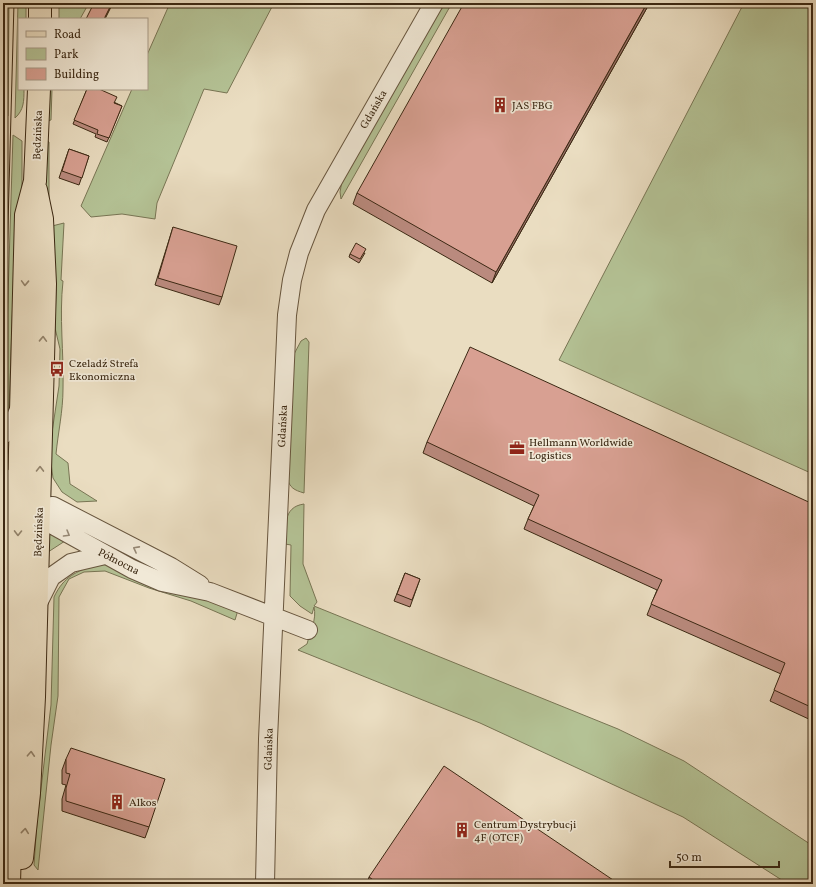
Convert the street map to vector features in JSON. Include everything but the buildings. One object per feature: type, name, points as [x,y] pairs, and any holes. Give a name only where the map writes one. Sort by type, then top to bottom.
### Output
[{"type":"main road","points":[[40,3],[40,18]]},
{"type":"main road","name":"Będzińska","points":[[9,884],[11,494],[21,404],[26,215],[35,181],[39,90]]},
{"type":"main road","name":"Będzińska","points":[[22,884],[22,856],[29,793],[34,697],[45,284],[42,219],[35,181]]},
{"type":"street","name":"Gdańska","points":[[265,884],[273,616],[287,315],[292,280],[296,264],[316,210],[434,3]]},
{"type":"street","points":[[3,435],[14,421],[21,404]]},
{"type":"street","name":"Północna","points":[[3,477],[11,494],[39,508],[49,523],[132,569],[162,582],[210,592],[308,630]]},
{"type":"street","name":"Północna","points":[[39,508],[53,506],[171,567],[210,592]]},
{"type":"street","points":[[36,606],[51,577],[71,563],[105,555]]},
{"type":"green space","points":[[3,3],[9,3],[8,116],[3,114]]},
{"type":"green space","points":[[18,3],[26,3],[26,18],[18,18],[18,90],[24,90],[24,97],[22,108],[15,118]]},
{"type":"green space","points":[[59,3],[89,3],[81,18],[59,18]]},
{"type":"green space","points":[[170,3],[274,3],[227,93],[204,89],[157,203],[155,219],[122,214],[91,217],[81,206],[132,90],[148,90],[148,53]]},
{"type":"green space","points":[[443,3],[452,3],[341,199],[340,192],[342,181]]},
{"type":"green space","points":[[744,3],[813,3],[813,474],[559,360]]},
{"type":"green space","points":[[48,90],[52,90],[51,120],[47,121]]},
{"type":"green space","points":[[13,135],[22,141],[22,194],[13,295],[9,409],[4,425]]},
{"type":"green space","points":[[47,141],[49,142],[49,207],[45,207]]},
{"type":"green space","points":[[64,223],[61,280],[63,281],[61,308],[63,397],[56,454],[68,463],[70,484],[97,501],[77,502],[62,492],[53,478],[51,463],[51,439],[59,386],[60,349],[55,328],[56,289],[52,226]]},
{"type":"green space","points":[[306,338],[309,342],[304,493],[293,488],[287,478],[293,356],[301,341]]},
{"type":"green space","points":[[12,442],[12,472],[5,470],[5,448]]},
{"type":"green space","points":[[304,504],[303,564],[317,602],[314,606],[618,729],[684,761],[813,846],[813,884],[788,884],[683,817],[480,723],[298,650],[307,644],[314,621],[315,612],[314,607],[312,614],[300,606],[290,596],[291,545],[285,544],[285,531],[287,519],[292,509]]},
{"type":"green space","points":[[3,514],[9,526],[11,553],[3,553]]},
{"type":"green space","points":[[48,533],[65,541],[45,554]]},
{"type":"green space","points":[[97,564],[111,565],[177,591],[238,610],[235,620],[191,601],[149,588],[105,571],[84,572],[69,579],[59,597],[58,696],[51,745],[38,870],[34,865],[37,822],[51,705],[54,597],[66,579],[77,572]]},
{"type":"green space","points":[[3,575],[6,576],[6,609],[3,626]]},
{"type":"tram line","points":[[3,411],[14,3]]},
{"type":"place","name":"JAS FBG","points":[[500,105]]},
{"type":"place","name":"Czeladź Strefa Ekonomiczna","points":[[57,369]]},
{"type":"place","name":"Hellmann Worldwide Logistics","points":[[517,448]]},
{"type":"place","name":"Alkos","points":[[117,802]]},
{"type":"place","name":"Centrum Dystrybucji 4F (OTCF)","points":[[462,830]]}]
